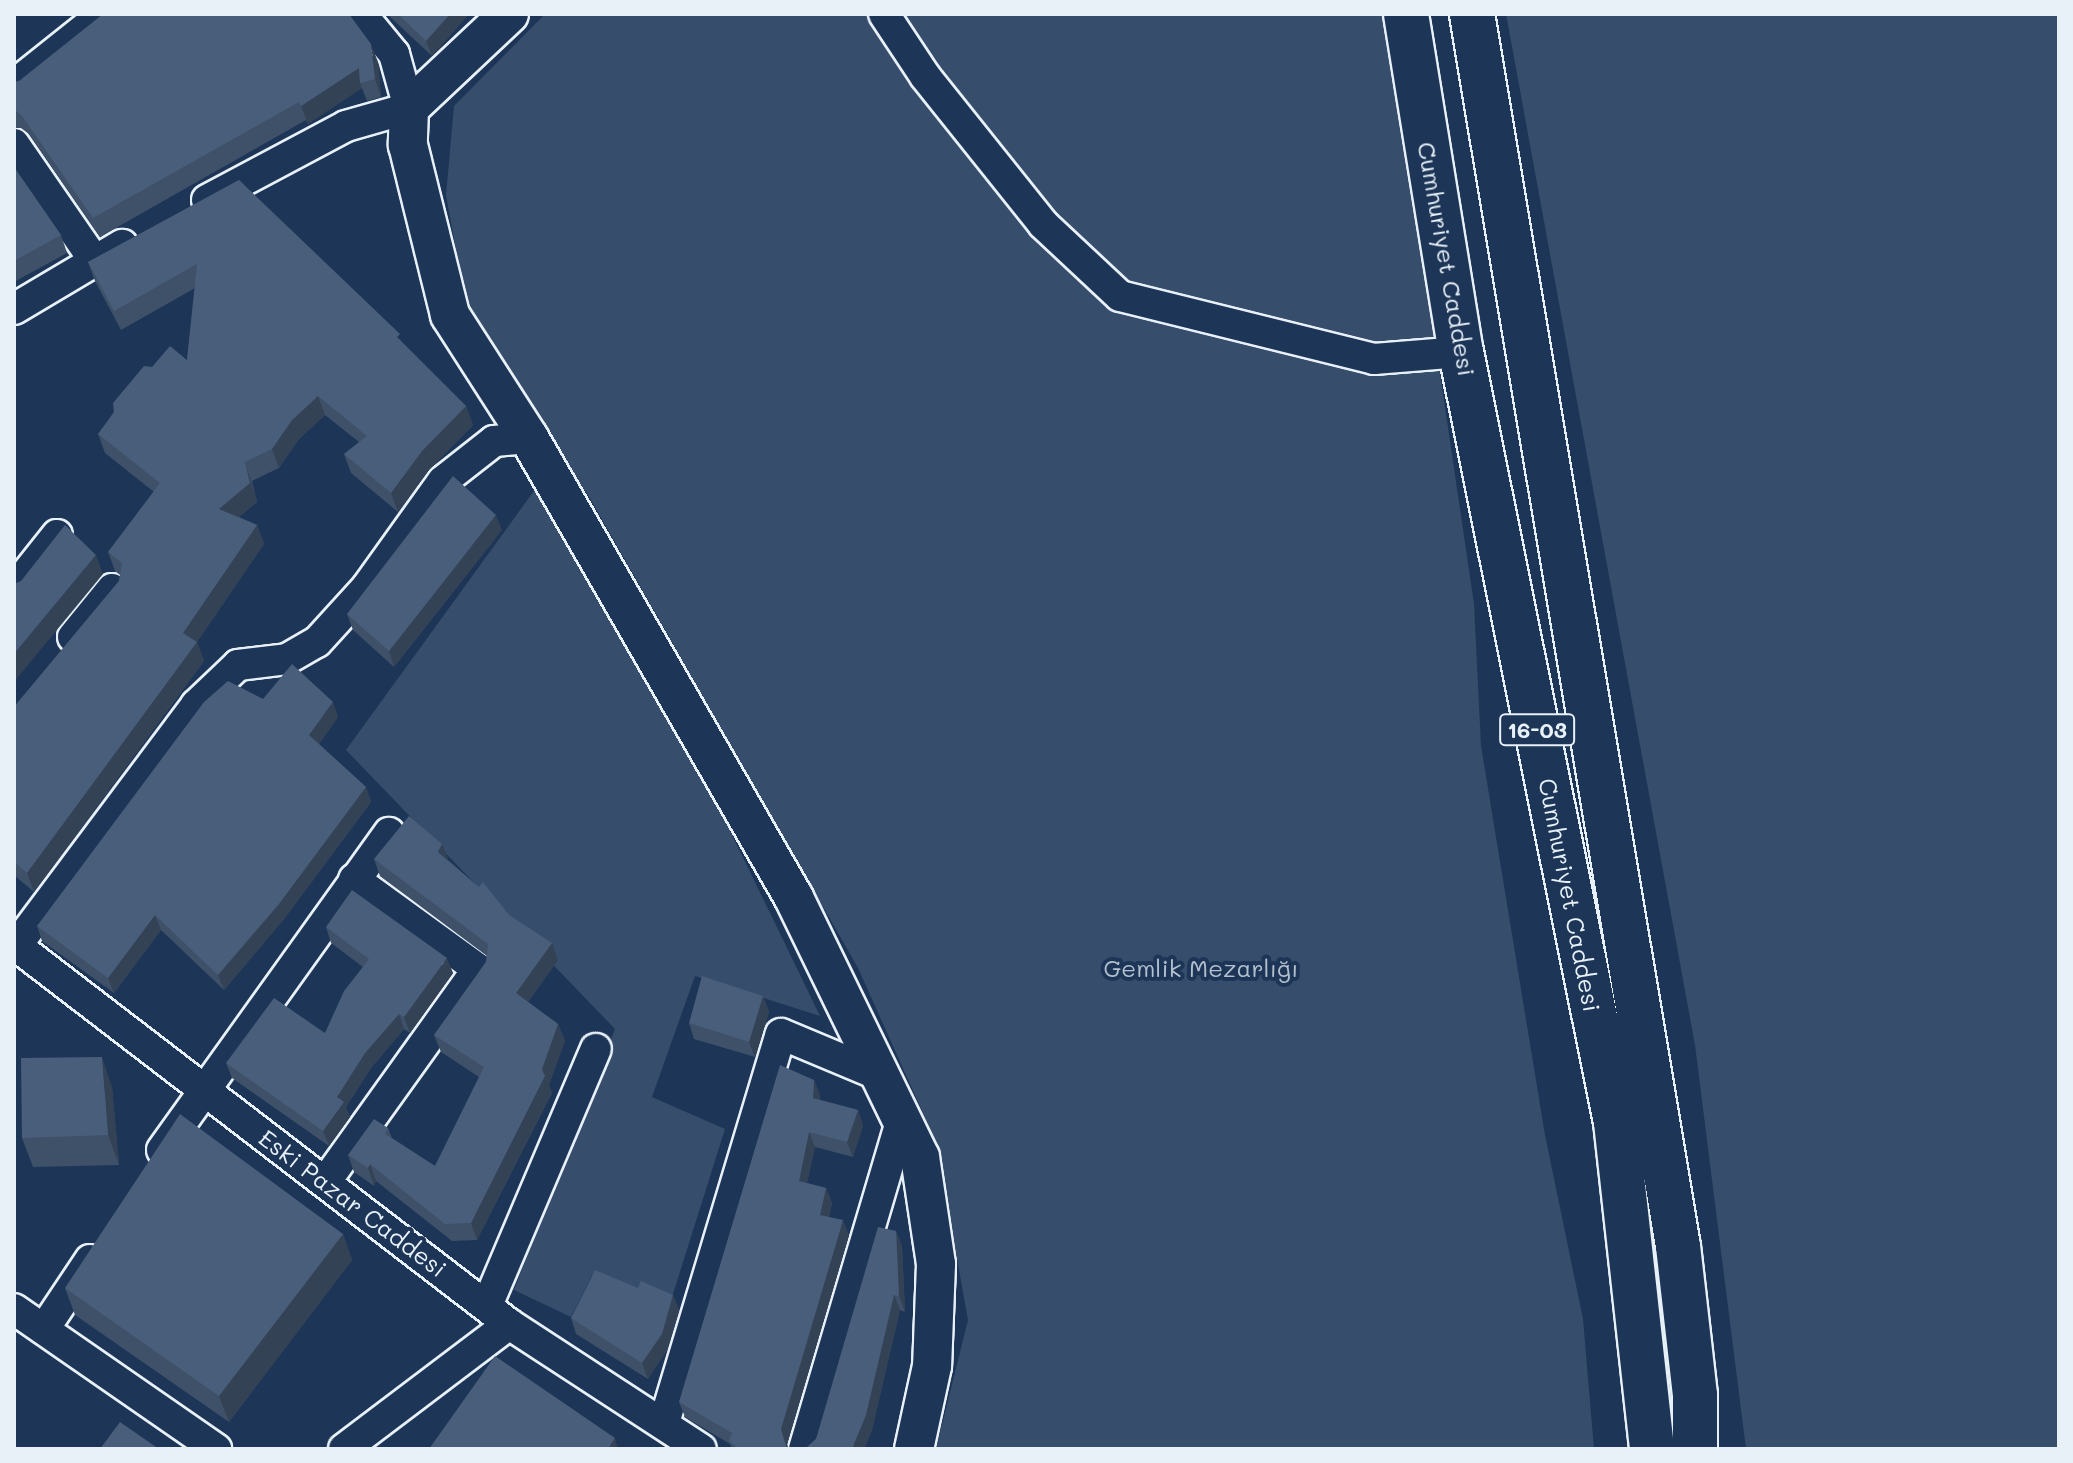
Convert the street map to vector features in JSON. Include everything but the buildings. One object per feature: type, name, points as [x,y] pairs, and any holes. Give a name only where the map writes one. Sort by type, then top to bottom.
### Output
[{"type":"main road","name":"Cumhuriyet Caddesi","points":[[1406,14],[1461,352],[1616,1122],[1652,1449]]},
{"type":"main road","name":"Cumhuriyet Caddesi","points":[[1472,14],[1678,1246],[1695,1395],[1695,1449]]},
{"type":"street","points":[[14,85],[103,14]]},
{"type":"street","points":[[361,14],[394,54],[409,108],[408,145],[450,315],[529,438],[794,898],[920,1157],[936,1264],[932,1366],[914,1449]]},
{"type":"street","points":[[178,215],[346,126],[409,108],[509,14]]},
{"type":"street","points":[[884,14],[925,76],[1043,224],[1120,296],[1374,359],[1461,352]]},
{"type":"street","points":[[14,144],[94,260]]},
{"type":"street","points":[[14,309],[150,230]]},
{"type":"street","points":[[15,945],[196,705],[238,665],[287,659],[317,642],[367,587],[443,481],[494,441],[529,438]]},
{"type":"street","points":[[14,589],[57,535]]},
{"type":"street","points":[[53,662],[112,589]]},
{"type":"street","points":[[149,1170],[201,1090],[389,833]]},
{"type":"street","points":[[326,1181],[478,969],[354,879]]},
{"type":"street","name":"Eski Pazar Caddesi","points":[[15,945],[201,1090],[499,1314],[701,1449]]},
{"type":"street","points":[[664,1423],[781,1034],[879,1075]]},
{"type":"street","points":[[344,1449],[499,1314],[596,1049]]},
{"type":"street","points":[[804,1449],[902,1119]]},
{"type":"street","points":[[44,1329],[105,1236]]},
{"type":"street","points":[[14,1309],[216,1449]]},
{"type":"green space","name":"Gemlik Mezarlığı","points":[[545,14],[1387,14],[1474,604],[1481,746],[1545,1135],[1583,1319],[1594,1449],[936,1449],[968,1320],[936,1142],[858,968],[588,495],[499,371],[464,294],[446,195],[454,106]]},
{"type":"green space","points":[[1506,14],[2059,14],[2059,1449],[1746,1449],[1695,1045]]},
{"type":"green space","points":[[539,484],[702,773],[820,1016],[695,976],[652,1097],[725,1129],[667,1313],[592,1275],[571,1317],[514,1290],[615,1029],[346,750]]}]
